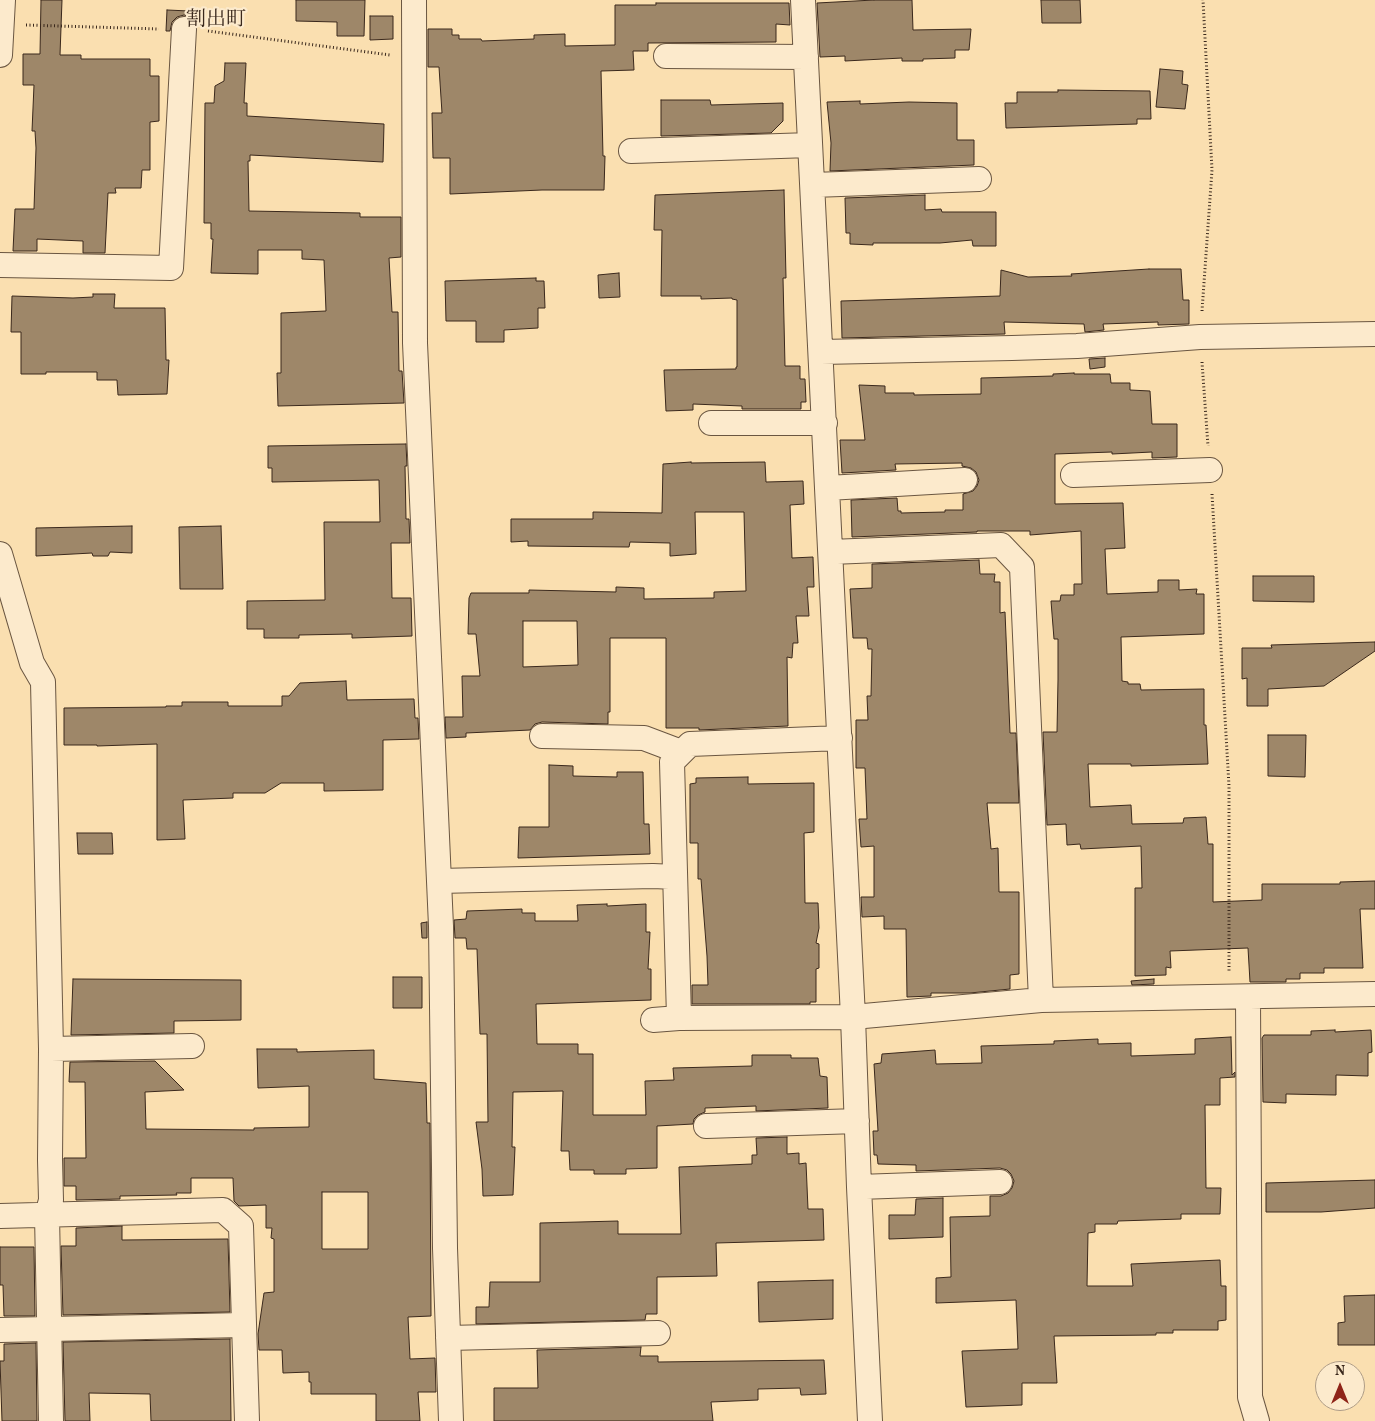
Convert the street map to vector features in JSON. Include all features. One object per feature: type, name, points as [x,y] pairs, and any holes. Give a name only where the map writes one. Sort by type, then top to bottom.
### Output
[{"type":"street","points":[[0,55],[3,0]]},
{"type":"street","points":[[414,0],[415,343],[441,926],[445,1248],[451,1421]]},
{"type":"street","points":[[803,0],[840,738],[870,1421]]},
{"type":"street","points":[[0,265],[171,268],[184,29]]},
{"type":"street","points":[[666,56],[806,57]]},
{"type":"street","points":[[631,151],[810,145]]},
{"type":"street","points":[[813,185],[979,179]]},
{"type":"street","points":[[821,352],[1068,346],[1200,337],[1375,334]]},
{"type":"street","points":[[711,423],[825,424]]},
{"type":"street","points":[[1072,475],[1210,470]]},
{"type":"street","points":[[828,488],[965,480]]},
{"type":"street","points":[[831,552],[1001,545],[1022,567],[1041,1000]]},
{"type":"street","points":[[0,554],[32,663],[44,682],[51,1049],[51,1200],[47,1215],[52,1421]]},
{"type":"street","points":[[542,736],[644,738],[682,752]]},
{"type":"street","points":[[679,1018],[664,876],[672,762],[690,744],[840,738]]},
{"type":"street","points":[[439,881],[664,876]]},
{"type":"street","points":[[653,1020],[679,1018],[853,1017],[1041,1000],[1375,994]]},
{"type":"street","points":[[1238,997],[1250,1397],[1257,1421]]},
{"type":"street","points":[[51,1049],[192,1046]]},
{"type":"street","points":[[706,1126],[857,1121]]},
{"type":"street","points":[[859,1187],[1000,1182]]},
{"type":"street","points":[[0,1216],[223,1210],[241,1226],[247,1421]]},
{"type":"street","points":[[0,1330],[244,1325]]},
{"type":"street","points":[[448,1338],[658,1332]]},
{"type":"path","points":[[1203,0],[1212,170],[1200,337],[1217,565],[1238,997]]},
{"type":"building","points":[[41,0],[62,0],[60,55],[81,55],[81,59],[150,59],[150,76],[159,76],[159,121],[150,122],[150,170],[142,170],[141,188],[115,188],[116,193],[108,193],[105,253],[83,253],[83,241],[37,239],[37,251],[13,251],[15,209],[34,209],[36,148],[35,131],[32,131],[34,85],[23,85],[23,54],[40,54]]},
{"type":"building","points":[[296,0],[365,0],[364,36],[337,36],[337,22],[296,21]]},
{"type":"building","points":[[912,0],[913,30],[971,29],[969,50],[955,50],[955,58],[923,59],[923,61],[902,61],[902,58],[845,61],[845,56],[820,57],[817,3]]},
{"type":"building","points":[[1041,0],[1080,0],[1081,23],[1042,23]]},
{"type":"building","points":[[656,3],[789,3],[790,25],[776,24],[776,42],[648,43],[648,51],[633,51],[634,70],[601,71],[603,156],[605,156],[604,190],[542,190],[450,194],[450,158],[433,158],[432,113],[442,113],[439,67],[428,67],[428,29],[452,29],[452,35],[459,35],[459,39],[481,39],[482,41],[534,39],[534,35],[565,34],[565,46],[615,45],[615,5],[656,5]]},
{"type":"building","points":[[167,10],[189,11],[188,16],[177,17],[172,22],[170,31],[166,31]]},
{"type":"building","points":[[370,16],[393,16],[393,39],[370,40]]},
{"type":"building","points":[[225,63],[246,63],[244,103],[247,103],[247,116],[384,124],[383,162],[250,155],[250,161],[248,161],[249,211],[360,213],[360,217],[401,217],[401,257],[389,258],[392,312],[398,312],[399,371],[402,371],[404,403],[278,406],[277,373],[281,373],[281,313],[326,311],[324,260],[302,259],[302,250],[258,250],[258,274],[211,273],[213,239],[211,239],[211,223],[204,223],[205,103],[214,103],[215,86],[224,81]]},
{"type":"building","points":[[1160,69],[1183,71],[1182,84],[1188,85],[1185,109],[1156,107]]},
{"type":"building","points":[[1058,90],[1150,91],[1151,119],[1137,119],[1137,124],[1006,128],[1005,103],[1017,103],[1017,92],[1058,92]]},
{"type":"building","points":[[661,100],[710,100],[711,105],[783,103],[783,121],[771,133],[661,136]]},
{"type":"building","points":[[860,101],[860,104],[957,103],[957,140],[974,140],[974,165],[830,171],[831,143],[827,102]]},
{"type":"building","points":[[784,190],[785,366],[800,366],[800,379],[805,379],[806,402],[801,402],[801,409],[742,409],[742,406],[693,404],[693,410],[666,411],[664,370],[736,369],[737,300],[732,298],[701,299],[701,296],[661,296],[662,230],[654,230],[655,195]]},
{"type":"building","points":[[925,195],[925,210],[941,209],[942,212],[996,212],[996,246],[973,246],[972,240],[940,243],[850,244],[850,233],[846,233],[845,198]]},
{"type":"building","points":[[1181,269],[1183,300],[1189,300],[1189,324],[1158,325],[1158,322],[1103,324],[1104,330],[1085,332],[1084,324],[1004,322],[1005,334],[842,338],[841,301],[1000,296],[1001,270],[1028,277],[1072,276],[1071,274]]},
{"type":"building","points":[[619,273],[620,297],[599,298],[598,275]]},
{"type":"building","points":[[536,278],[536,281],[544,281],[545,308],[538,308],[538,328],[504,330],[504,342],[476,342],[476,321],[446,321],[445,281]]},
{"type":"building","points":[[93,294],[115,294],[114,308],[165,308],[166,360],[169,360],[167,394],[118,395],[117,380],[97,380],[97,372],[21,374],[21,332],[11,332],[12,296],[73,298],[93,297]]},
{"type":"building","points":[[1105,358],[1105,367],[1090,369],[1089,359]]},
{"type":"building","points":[[1053,374],[1110,374],[1111,383],[1130,383],[1130,390],[1150,391],[1152,424],[1177,424],[1177,457],[1152,458],[1152,452],[1055,454],[1055,504],[1123,503],[1125,548],[1105,549],[1107,594],[1158,592],[1158,580],[1179,580],[1179,590],[1197,589],[1196,594],[1204,594],[1204,634],[1121,637],[1122,681],[1128,682],[1128,684],[1140,684],[1141,690],[1204,689],[1204,725],[1206,725],[1208,764],[1131,766],[1131,764],[1088,764],[1090,807],[1131,805],[1132,824],[1183,823],[1184,818],[1206,817],[1208,844],[1213,844],[1213,902],[1262,900],[1262,884],[1340,884],[1340,882],[1375,881],[1375,909],[1360,909],[1363,968],[1324,968],[1324,973],[1300,973],[1300,979],[1286,979],[1286,982],[1250,982],[1248,948],[1170,951],[1171,968],[1166,967],[1166,975],[1135,976],[1135,888],[1142,888],[1141,846],[1081,849],[1080,844],[1067,845],[1066,824],[1047,825],[1043,732],[1057,732],[1058,680],[1058,639],[1054,639],[1051,601],[1060,601],[1061,595],[1074,595],[1074,584],[1082,584],[1081,531],[1030,535],[1030,531],[977,531],[852,537],[851,500],[897,498],[898,511],[901,511],[901,513],[963,510],[963,494],[973,491],[979,480],[976,472],[971,468],[962,466],[962,463],[895,464],[896,470],[842,473],[840,440],[865,440],[859,385],[885,386],[885,393],[914,393],[914,395],[981,394],[981,378],[1053,376]]},
{"type":"building","points":[[406,444],[406,519],[409,519],[410,543],[391,543],[392,598],[411,598],[412,636],[352,638],[352,634],[299,635],[299,638],[264,638],[264,629],[247,629],[247,601],[325,600],[324,522],[380,522],[379,480],[272,482],[272,468],[268,468],[268,446]]},
{"type":"building","points":[[765,462],[766,482],[803,481],[804,504],[790,505],[792,558],[813,557],[814,587],[807,587],[809,616],[796,616],[798,643],[793,643],[792,658],[787,657],[788,726],[699,730],[699,728],[666,728],[666,638],[610,638],[610,712],[608,712],[608,724],[542,722],[535,724],[530,730],[466,733],[466,737],[446,738],[445,717],[463,717],[462,676],[480,676],[476,634],[468,634],[469,598],[471,593],[529,593],[529,590],[616,592],[616,587],[644,588],[644,599],[714,598],[714,592],[746,591],[744,512],[695,512],[696,554],[670,556],[670,543],[630,542],[629,547],[528,546],[528,541],[511,542],[511,519],[593,519],[593,512],[662,513],[663,464]],"holes":[[[523,621],[577,621],[578,665],[523,667]]]},
{"type":"building","points":[[132,526],[132,553],[110,552],[108,556],[93,556],[92,553],[36,556],[36,528]]},
{"type":"building","points":[[221,526],[223,589],[180,589],[179,527]]},
{"type":"building","points":[[979,560],[980,574],[995,574],[994,582],[1000,582],[1000,613],[1005,612],[1010,733],[1016,733],[1019,803],[987,803],[991,849],[998,848],[999,892],[1019,892],[1019,974],[1010,975],[1010,989],[970,993],[931,993],[931,996],[907,997],[906,929],[884,929],[884,916],[862,917],[861,897],[874,897],[874,846],[861,847],[859,819],[867,819],[865,768],[856,768],[856,720],[868,720],[867,696],[871,696],[872,649],[868,649],[867,638],[853,638],[850,589],[872,588],[872,564]]},
{"type":"building","points":[[1253,576],[1314,576],[1314,602],[1253,601]]},
{"type":"building","points":[[1375,642],[1375,651],[1324,686],[1268,689],[1268,706],[1247,706],[1247,678],[1242,679],[1242,648],[1272,648],[1271,645]]},
{"type":"building","points":[[346,681],[347,700],[414,699],[415,718],[418,718],[419,739],[383,740],[383,790],[324,791],[324,783],[281,783],[265,793],[233,793],[233,798],[183,800],[185,839],[157,840],[157,744],[64,745],[64,708],[166,707],[182,706],[182,702],[228,702],[228,706],[282,706],[282,696],[289,696],[300,683]]},
{"type":"building","points":[[1268,735],[1306,735],[1305,777],[1268,776]]},
{"type":"building","points":[[549,765],[573,766],[573,776],[617,777],[617,772],[643,772],[644,824],[649,824],[650,854],[518,858],[519,827],[549,827]]},
{"type":"building","points":[[748,777],[748,784],[814,783],[814,832],[804,833],[805,903],[818,903],[819,928],[816,943],[819,944],[819,968],[816,969],[816,1002],[810,1002],[810,1004],[692,1004],[692,985],[708,985],[701,879],[698,879],[698,843],[690,843],[690,784],[696,783],[696,778]]},
{"type":"building","points":[[77,833],[112,833],[113,854],[78,854]]},
{"type":"building","points":[[607,904],[607,906],[646,904],[646,932],[650,932],[648,969],[651,969],[651,1000],[536,1004],[537,1044],[578,1044],[578,1054],[593,1054],[593,1115],[646,1115],[645,1081],[674,1080],[673,1068],[752,1066],[752,1055],[791,1055],[791,1058],[818,1058],[820,1076],[827,1077],[828,1108],[756,1111],[756,1106],[705,1108],[705,1112],[694,1119],[693,1124],[657,1126],[657,1168],[626,1169],[626,1174],[594,1174],[594,1170],[570,1170],[569,1151],[561,1151],[563,1091],[513,1092],[512,1147],[515,1147],[513,1195],[483,1196],[482,1169],[476,1122],[488,1122],[487,1034],[480,1034],[477,949],[467,949],[466,938],[455,938],[454,920],[466,919],[467,911],[522,909],[522,913],[535,913],[535,921],[578,921],[577,905]]},
{"type":"building","points":[[427,922],[427,938],[422,938],[421,923]]},
{"type":"building","points":[[393,977],[422,977],[422,1008],[393,1008]]},
{"type":"building","points":[[73,979],[241,980],[241,1020],[174,1021],[174,1033],[71,1035]]},
{"type":"building","points":[[1154,979],[1154,984],[1132,985],[1131,981]]},
{"type":"building","points":[[1335,1030],[1335,1032],[1371,1030],[1372,1052],[1368,1053],[1368,1076],[1336,1075],[1336,1095],[1286,1094],[1286,1103],[1263,1102],[1262,1038],[1264,1035],[1311,1035],[1311,1031]]},
{"type":"building","points":[[1231,1037],[1232,1075],[1235,1072],[1235,1077],[1220,1078],[1220,1105],[1205,1105],[1206,1188],[1221,1188],[1220,1214],[1181,1214],[1181,1219],[1118,1221],[1117,1224],[1095,1224],[1095,1232],[1088,1233],[1087,1286],[1133,1286],[1131,1264],[1220,1260],[1221,1286],[1226,1286],[1226,1320],[1218,1321],[1218,1330],[1173,1330],[1173,1333],[1156,1333],[1156,1335],[1054,1336],[1057,1383],[1022,1383],[1022,1405],[966,1407],[962,1351],[1018,1349],[1016,1300],[936,1303],[936,1278],[951,1277],[950,1217],[990,1216],[990,1196],[1001,1196],[1008,1193],[1014,1181],[1007,1170],[1000,1168],[916,1171],[916,1165],[878,1164],[877,1155],[874,1155],[873,1131],[878,1131],[874,1064],[881,1063],[882,1054],[935,1050],[936,1064],[982,1063],[981,1046],[1054,1044],[1054,1041],[1098,1039],[1098,1044],[1131,1043],[1131,1056],[1195,1054],[1195,1039]]},
{"type":"building","points":[[257,1049],[297,1049],[297,1052],[374,1050],[374,1079],[426,1083],[427,1123],[430,1123],[431,1316],[408,1317],[410,1359],[435,1358],[436,1392],[418,1392],[420,1421],[376,1421],[376,1394],[311,1394],[309,1372],[283,1373],[282,1350],[259,1350],[258,1334],[264,1293],[274,1292],[274,1239],[271,1238],[272,1228],[266,1228],[266,1205],[239,1206],[234,1201],[233,1178],[191,1178],[191,1193],[120,1196],[120,1199],[76,1200],[76,1186],[64,1186],[64,1158],[86,1158],[85,1082],[69,1082],[70,1062],[155,1061],[184,1090],[145,1092],[146,1129],[254,1130],[254,1128],[309,1127],[309,1086],[258,1088]],"holes":[[[322,1192],[368,1192],[368,1249],[322,1249]]]},
{"type":"building","points":[[787,1137],[787,1154],[799,1153],[799,1164],[806,1163],[808,1209],[823,1209],[824,1240],[716,1243],[717,1276],[657,1277],[657,1314],[646,1314],[645,1320],[476,1324],[476,1307],[489,1307],[490,1282],[540,1282],[540,1223],[618,1221],[618,1234],[681,1234],[679,1167],[752,1164],[752,1155],[757,1155],[756,1138]]},
{"type":"building","points":[[1375,1180],[1375,1208],[1321,1212],[1266,1212],[1266,1183]]},
{"type":"building","points":[[943,1198],[943,1237],[889,1239],[889,1215],[915,1215],[916,1199]]},
{"type":"building","points":[[122,1226],[122,1240],[228,1239],[230,1312],[63,1315],[61,1246],[76,1246],[76,1228]]},
{"type":"building","points":[[0,1247],[34,1247],[35,1316],[4,1316],[3,1285],[0,1285]]},
{"type":"building","points":[[833,1280],[833,1319],[759,1322],[758,1282]]},
{"type":"building","points":[[1375,1295],[1375,1345],[1338,1345],[1338,1323],[1345,1322],[1344,1296]]},
{"type":"building","points":[[230,1339],[231,1421],[151,1421],[150,1394],[89,1393],[90,1421],[65,1421],[63,1342]]},
{"type":"building","points":[[36,1343],[37,1421],[2,1421],[0,1361],[4,1361],[4,1344]]},
{"type":"building","points":[[641,1347],[640,1356],[658,1356],[658,1362],[824,1360],[826,1394],[801,1395],[800,1388],[758,1389],[758,1400],[711,1402],[713,1421],[494,1421],[494,1388],[538,1388],[537,1350]]},
{"type":"district","name":"割出町","points":[[216,21]]}]
